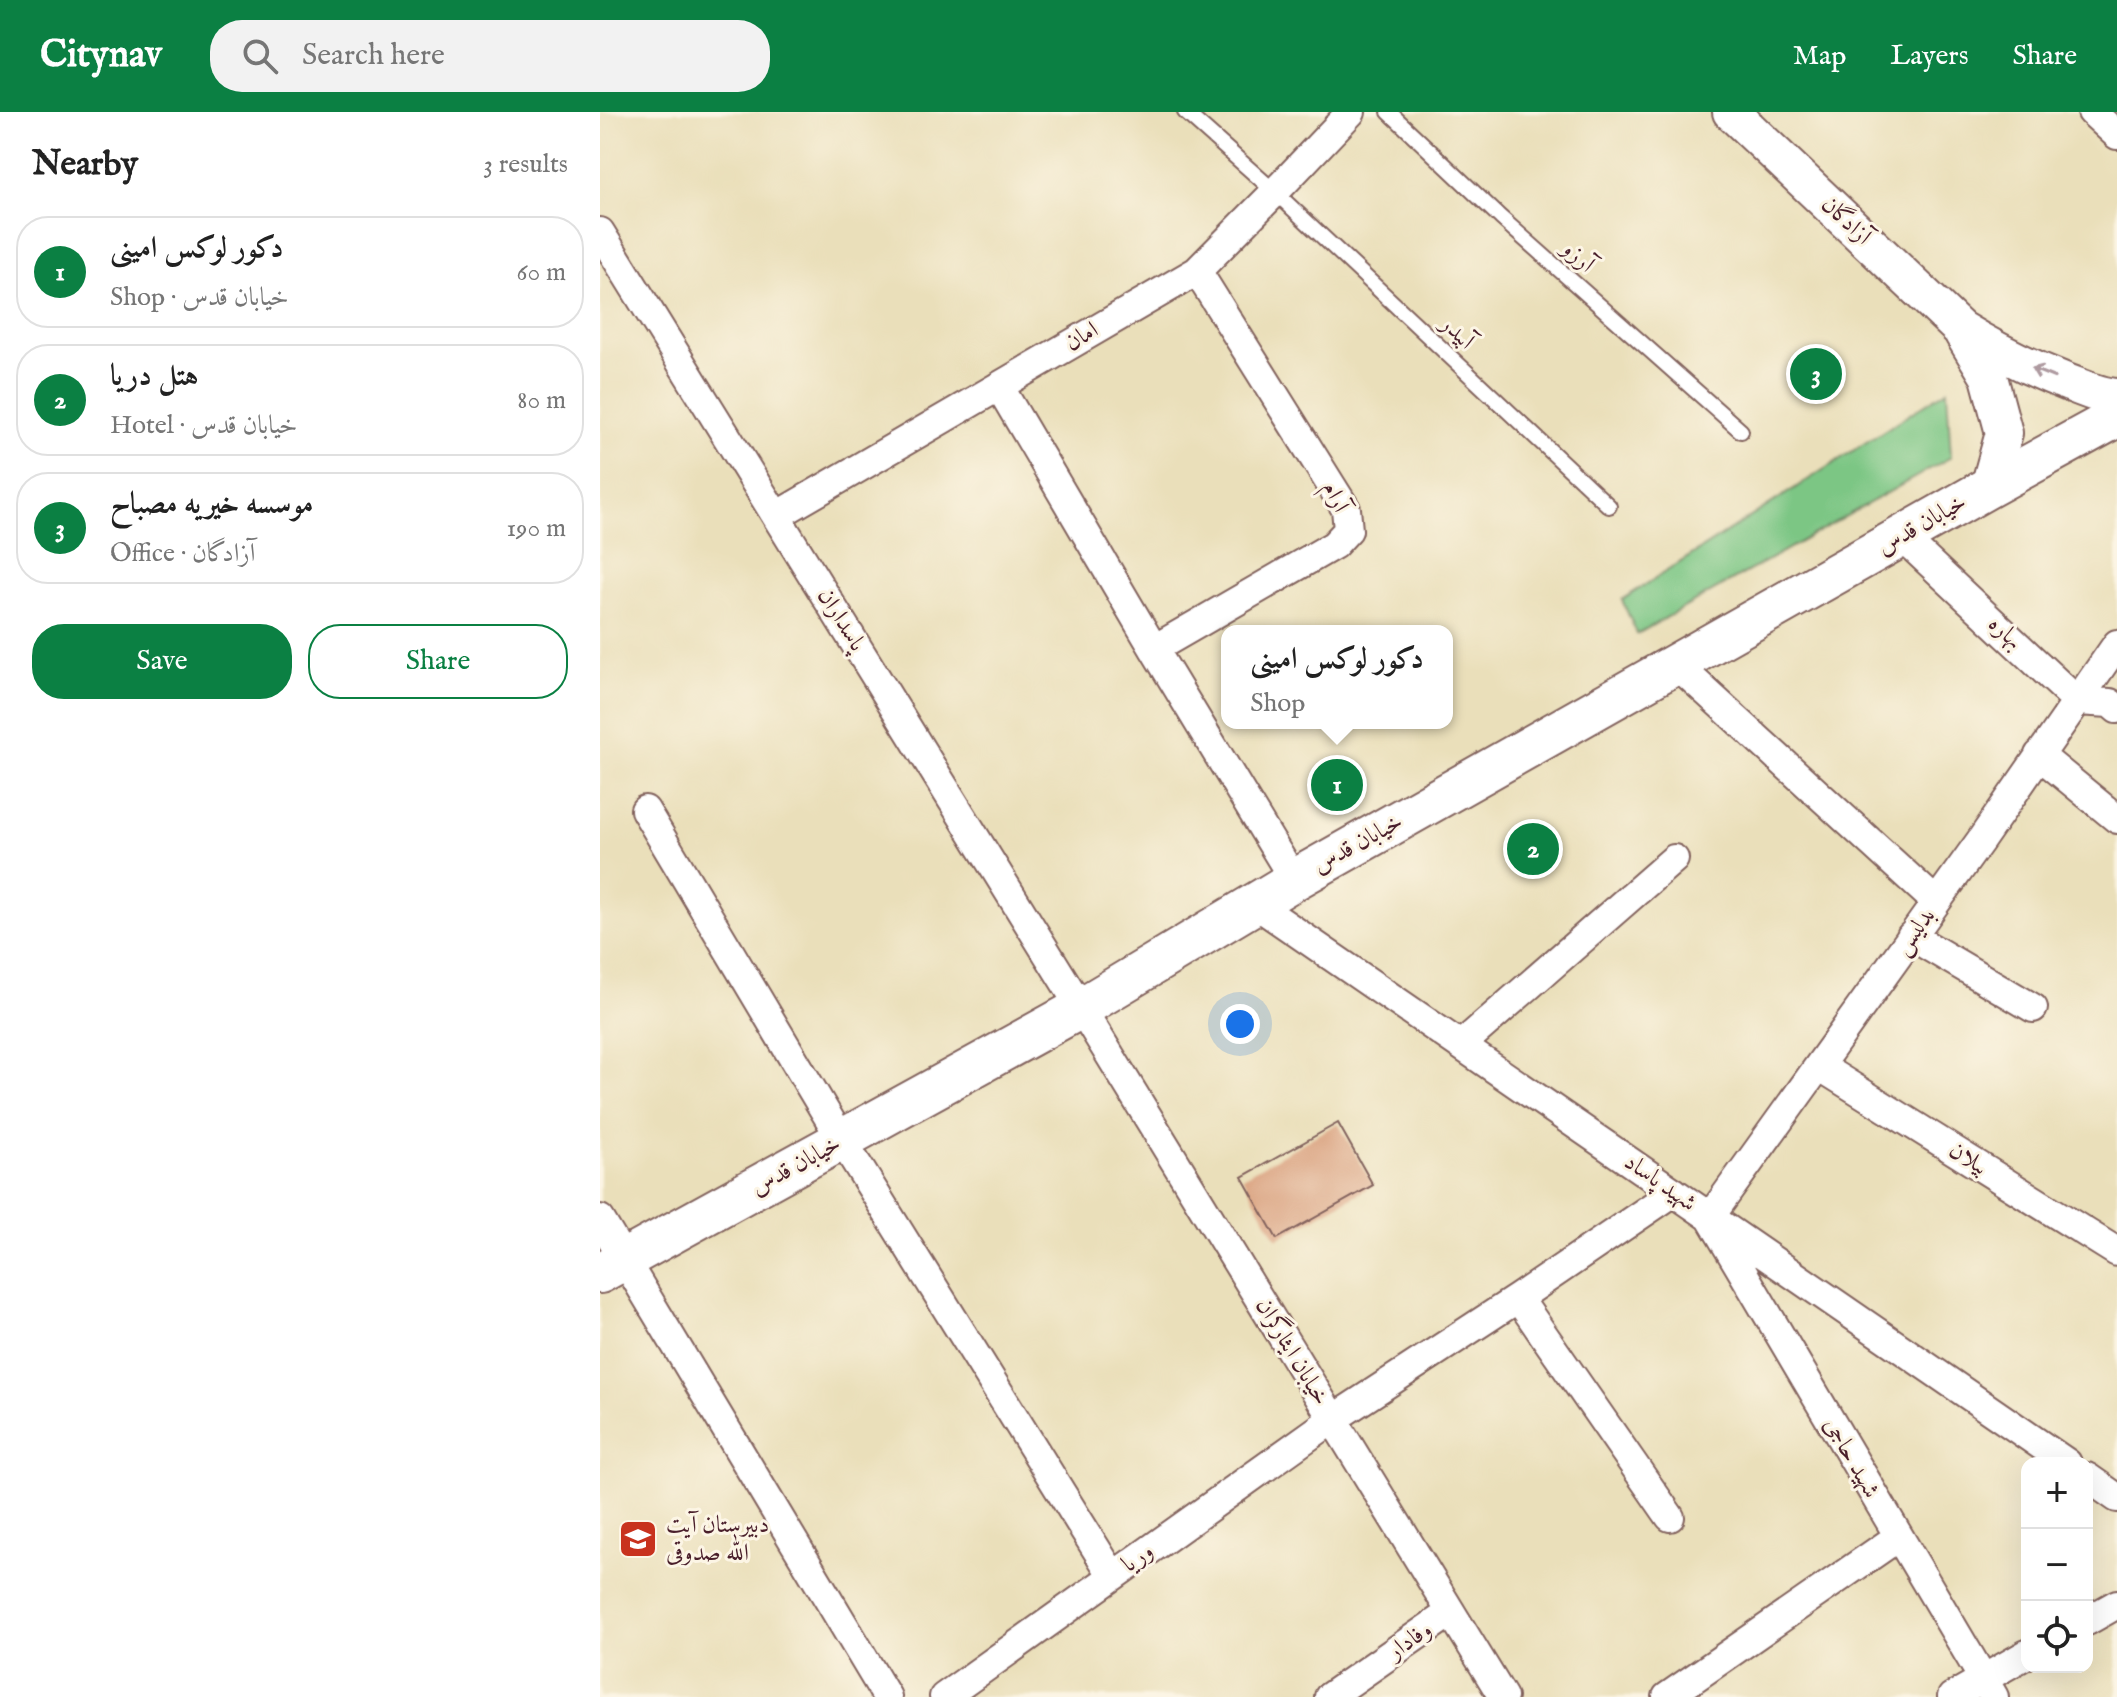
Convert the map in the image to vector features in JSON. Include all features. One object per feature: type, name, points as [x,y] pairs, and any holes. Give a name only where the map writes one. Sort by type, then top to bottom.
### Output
[{"type":"main road","name":"خیابان قدس","points":[[606,1269],[1081,1008],[1294,880],[2117,417]]},
{"type":"street","name":"امان","points":[[776,516],[1197,271],[1351,112]]},
{"type":"street","name":"آزادگان","points":[[1731,112],[1960,329]]},
{"type":"street","points":[[2092,112],[2117,135]]},
{"type":"street","name":"پاسداران","points":[[600,232],[1081,1008]]},
{"type":"street","name":"آرام","points":[[1154,649],[1334,545],[1348,530],[1346,509],[1197,271]]},
{"type":"street","points":[[1960,329],[2041,372],[2105,396],[2117,397]]},
{"type":"street","points":[[1960,329],[1989,377],[2004,433],[1989,487]]},
{"type":"street","points":[[999,386],[1294,880]]},
{"type":"street","name":"بهاره","points":[[1902,537],[2077,701]]},
{"type":"street","name":"بدلیس","points":[[1710,1217],[2117,644]]},
{"type":"street","points":[[1676,664],[1936,902]]},
{"type":"street","points":[[2077,701],[2110,703],[2117,709]]},
{"type":"street","points":[[2039,755],[2117,819]]},
{"type":"street","points":[[645,810],[842,1140],[1113,1576]]},
{"type":"street","points":[[1461,1045],[1674,859]]},
{"type":"street","name":"شهید پاساد","points":[[1254,903],[2058,1457]]},
{"type":"street","points":[[1911,936],[2033,1008]]},
{"type":"street","name":"خیابان ایثارگران","points":[[1081,1008],[1503,1697]]},
{"type":"street","name":"بیلان","points":[[1819,1066],[2117,1252]]},
{"type":"street","name":"وریا","points":[[944,1697],[1333,1419],[1674,1192]]},
{"type":"street","name":"شهید حاجی","points":[[1710,1217],[1988,1688]]},
{"type":"street","points":[[600,1219],[606,1269],[887,1697]]},
{"type":"street","points":[[1518,1298],[1670,1517]]},
{"type":"street","points":[[2093,1481],[2117,1498]]},
{"type":"street","points":[[1667,1697],[1898,1537]]},
{"type":"street","points":[[2093,1618],[2117,1604]]},
{"type":"street","name":"وفادار","points":[[1329,1697],[1451,1612]]},
{"type":"street","points":[[1952,1697],[1988,1688],[2021,1659]]},
{"type":"lane","name":"آبیدر","points":[[1185,112],[1275,192],[1609,506]]},
{"type":"lane","name":"آرزو","points":[[1389,112],[1501,218],[1741,431]]},
{"type":"green space","points":[[1947,390],[1951,457],[1637,634],[1622,600]]},
{"type":"building","points":[[1338,1123],[1373,1185],[1277,1239],[1242,1177]]},
{"type":"place","name":"موسسه خیریه مصباح","points":[[1816,374]]},
{"type":"place","name":"دکور لوکس امینی","points":[[1337,785]]},
{"type":"place","name":"هتل دریا","points":[[1533,849]]},
{"type":"place","name":"دبیرستان آیت الله صدوقی","points":[[638,1539]]}]
